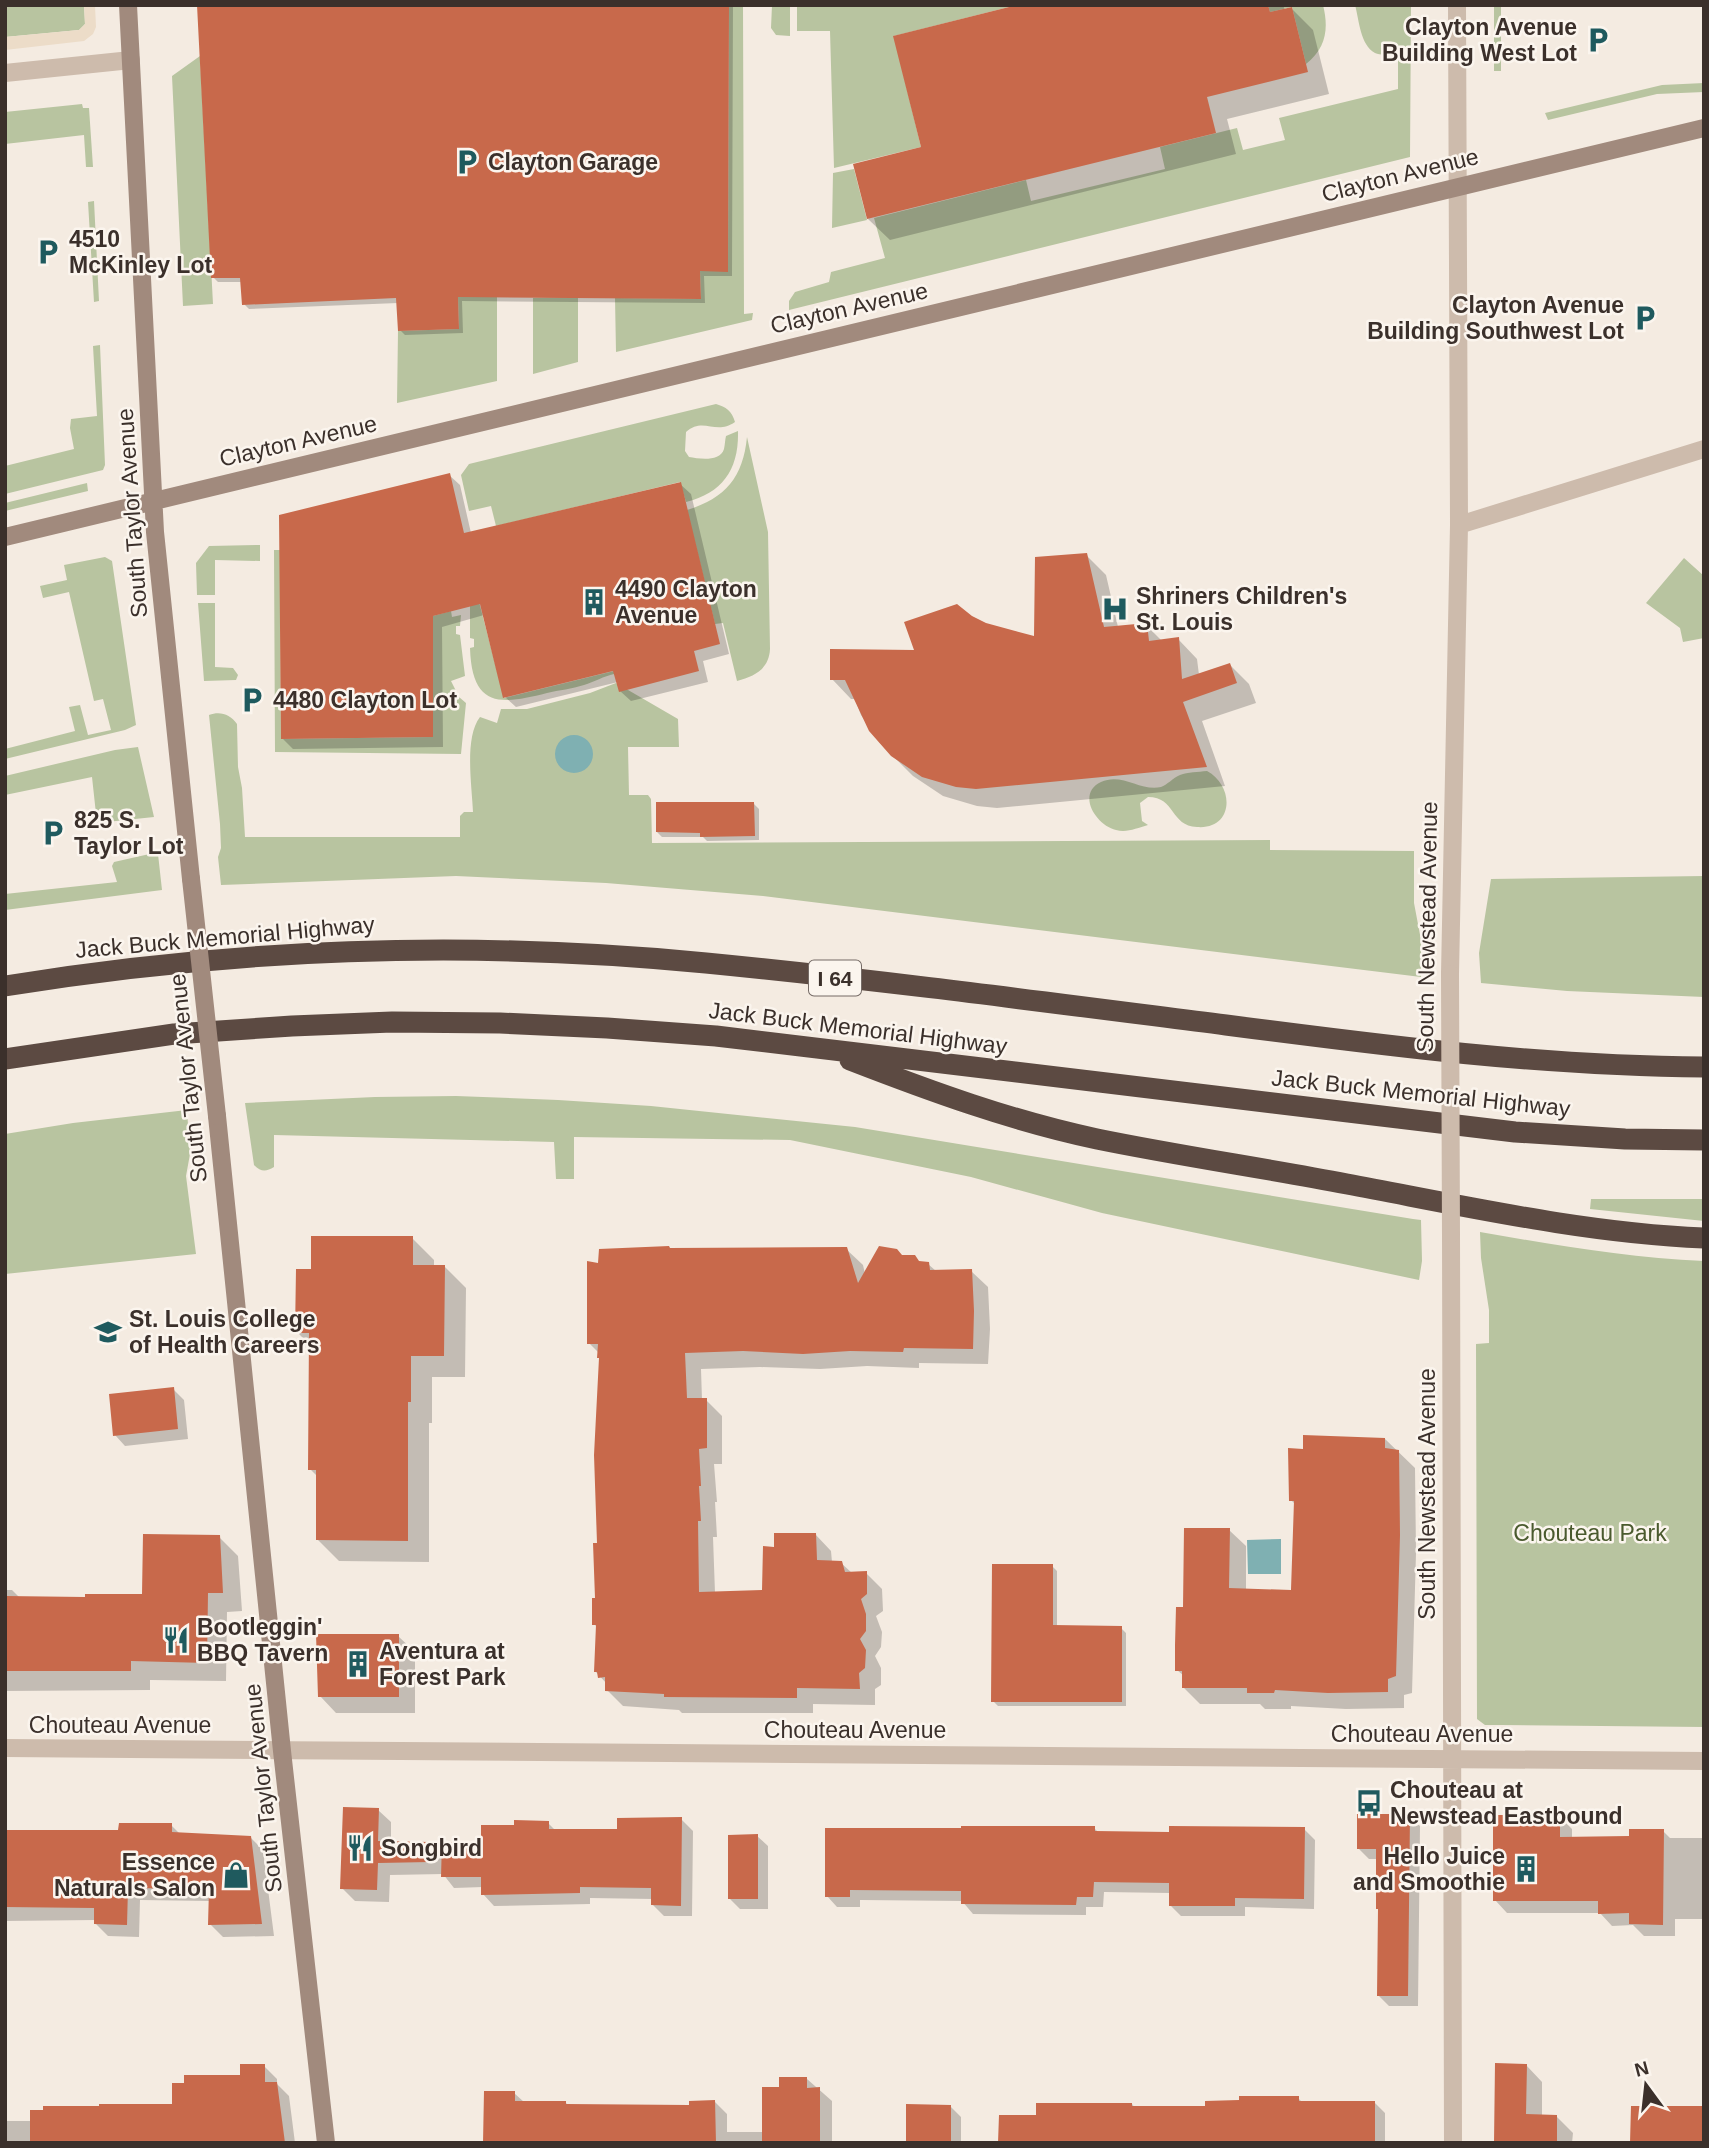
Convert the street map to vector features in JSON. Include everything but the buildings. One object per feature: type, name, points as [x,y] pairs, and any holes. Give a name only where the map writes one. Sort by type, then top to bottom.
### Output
[{"type":"highway","name":"Jack Buck Memorial Highway","points":[[5,986],[163,964],[276,954],[384,950],[599,955],[706,963],[1016,999],[1415,1050],[1526,1061],[1636,1067],[1704,1067]]},
{"type":"highway","name":"Jack Buck Memorial Highway","points":[[5,1059],[174,1034],[391,1022],[607,1028],[716,1036],[1515,1132],[1625,1139],[1704,1140]]},
{"type":"highway","points":[[822,1049],[916,1086],[1010,1117],[1096,1139],[1527,1218],[1626,1232],[1704,1238]]},
{"type":"street","name":"South Taylor Avenue","points":[[128,5],[153,501],[282,1751],[326,2143]]},
{"type":"street","name":"South Newstead Avenue","points":[[1453,2143],[1450,974],[1460,525],[1457,5]]},
{"type":"street","points":[[5,73],[131,60]]},
{"type":"street","name":"Clayton Avenue","points":[[5,537],[1704,128]]},
{"type":"street","points":[[1460,525],[1704,449]]},
{"type":"street","name":"Chouteau Avenue","points":[[5,1748],[1704,1761]]},
{"type":"green space","points":[[5,5],[84,5],[85,24],[79,30],[5,37]]},
{"type":"green space","points":[[729,5],[743,5],[744,314],[753,313],[752,320],[616,352],[615,298],[701,299],[700,271],[728,271]]},
{"type":"green space","points":[[772,5],[790,5],[790,36],[776,35],[771,28]]},
{"type":"green space","points":[[797,5],[1017,5],[894,36],[921,147],[834,168],[830,31],[797,31]]},
{"type":"green space","points":[[1268,5],[1323,5],[1326,30],[1322,45],[1306,64],[1292,7],[1270,12]]},
{"type":"green space","points":[[1355,5],[1411,5],[1410,157],[789,310],[789,301],[795,292],[829,282],[831,272],[885,258],[874,218],[1026,180],[1031,201],[1165,169],[1160,147],[1237,128],[1243,150],[1285,140],[1279,118],[1398,89],[1398,54],[1380,54],[1370,49],[1363,38]]},
{"type":"green space","points":[[1494,5],[1501,5],[1501,71],[1494,71]]},
{"type":"green space","points":[[200,56],[213,304],[183,306],[172,76]]},
{"type":"green space","points":[[1704,83],[1704,92],[1657,94],[1548,120],[1545,113],[1662,85]]},
{"type":"green space","points":[[82,104],[83,108],[89,108],[93,167],[86,167],[84,135],[5,144],[5,112]]},
{"type":"green space","points":[[854,169],[867,220],[832,228],[833,173]]},
{"type":"green space","points":[[94,201],[99,301],[94,302],[88,202]]},
{"type":"green space","points":[[458,297],[497,297],[497,381],[397,403],[398,331],[459,329]]},
{"type":"green space","points":[[578,297],[578,362],[533,374],[533,298]]},
{"type":"green space","points":[[100,345],[105,465],[103,470],[5,494],[5,466],[74,449],[71,419],[97,416],[93,346]]},
{"type":"green space","points":[[716,404],[728,410],[735,422],[721,427],[704,425],[692,428],[686,432],[685,451],[689,457],[714,458],[722,453],[726,436],[738,431],[736,457],[732,468],[719,486],[699,498],[686,502],[680,482],[496,526],[491,506],[469,511],[461,475],[469,464]]},
{"type":"green space","points":[[747,437],[768,532],[770,649],[767,662],[760,671],[737,681],[723,623],[715,624],[687,510],[712,499],[730,484],[741,464]]},
{"type":"green space","points":[[87,483],[88,491],[5,511],[5,503]]},
{"type":"green space","points":[[260,545],[260,561],[215,560],[215,595],[197,595],[196,563],[209,546]]},
{"type":"green space","points":[[274,550],[280,550],[281,739],[433,737],[433,616],[451,611],[452,617],[461,615],[456,634],[460,635],[465,676],[451,681],[459,697],[466,703],[461,754],[275,752]]},
{"type":"green space","points":[[105,557],[112,561],[136,725],[5,759],[5,749],[75,731],[69,707],[80,705],[88,735],[111,730],[103,699],[94,701],[69,592],[43,598],[40,586],[67,580],[64,565]]},
{"type":"green space","points":[[1684,558],[1704,576],[1704,638],[1683,642],[1680,628],[1646,603]]},
{"type":"green space","points":[[477,594],[504,698],[614,671],[614,674],[579,686],[530,697],[503,700],[492,698],[483,692],[476,682],[472,668],[470,648],[474,647],[474,639],[470,638],[470,596]]},
{"type":"green space","points":[[198,603],[215,603],[215,667],[233,668],[238,675],[236,680],[204,681]]},
{"type":"green space","points":[[616,683],[678,719],[679,747],[628,747],[629,795],[648,795],[651,799],[652,843],[1270,840],[1270,850],[1414,851],[1414,903],[1421,940],[1421,977],[763,896],[606,883],[456,876],[221,885],[218,857],[221,848],[220,824],[209,715],[224,714],[237,724],[245,837],[460,837],[460,816],[464,812],[473,812],[470,749],[480,717],[497,723],[501,709],[527,709],[590,693]]},
{"type":"green space","points":[[138,747],[154,817],[97,823],[92,777],[5,795],[5,776]]},
{"type":"green space","points":[[1207,771],[1216,778],[1226,796],[1224,815],[1209,826],[1188,825],[1164,802],[1148,797],[1140,803],[1142,821],[1148,825],[1120,831],[1102,822],[1089,801],[1094,787],[1101,782],[1116,779],[1154,788],[1161,787],[1183,774]]},
{"type":"green space","points":[[158,854],[162,890],[5,910],[5,894],[117,882],[112,866],[114,862]]},
{"type":"green space","points":[[1704,876],[1704,997],[1567,991],[1481,983],[1479,953],[1491,879]]},
{"type":"green space","points":[[456,1096],[651,1106],[855,1127],[1421,1220],[1422,1261],[1419,1280],[1102,1213],[971,1177],[790,1140],[574,1137],[574,1179],[556,1179],[554,1142],[274,1135],[274,1167],[264,1170],[254,1165],[245,1103]]},
{"type":"green space","points":[[187,1110],[190,1154],[186,1176],[196,1254],[5,1274],[5,1134]]},
{"type":"green space","points":[[1591,1199],[1704,1199],[1704,1221],[1590,1209]]},
{"type":"green space","name":"Chouteau Park","points":[[1480,1232],[1620,1254],[1704,1261],[1704,1727],[1485,1725],[1477,1719],[1476,1344],[1489,1343],[1489,1310]]},
{"type":"shaded area","points":[[84,5],[95,5],[96,27],[93,34],[84,41],[5,50],[5,37],[79,30],[85,24]]},
{"type":"water","points":[[574,735],[587,741],[593,754],[587,767],[574,773],[561,767],[555,754],[561,741]]},
{"type":"water","points":[[1281,1539],[1281,1574],[1248,1574],[1247,1540]]},
{"type":"place","name":"Clayton Avenue Building West Lot","points":[[1598,40]]},
{"type":"place","name":"Clayton Garage","points":[[467,162]]},
{"type":"place","name":"4510 McKinley Lot","points":[[48,252]]},
{"type":"place","name":"Clayton Avenue Building Southwest Lot","points":[[1645,318]]},
{"type":"place","name":"4490 Clayton Avenue","points":[[594,602]]},
{"type":"place","name":"Shriners Children's St. Louis","points":[[1115,609]]},
{"type":"place","name":"4480 Clayton Lot","points":[[252,700]]},
{"type":"place","name":"825 S. Taylor Lot","points":[[53,833]]},
{"type":"place","name":"St. Louis College of Health Careers","points":[[108,1332]]},
{"type":"place","name":"Bootleggin' BBQ Tavern","points":[[176,1640]]},
{"type":"place","name":"Aventura at Forest Park","points":[[358,1664]]},
{"type":"place","name":"Chouteau at Newstead Eastbound","points":[[1369,1803]]},
{"type":"place","name":"Songbird","points":[[360,1848]]},
{"type":"place","name":"Hello Juice and Smoothie","points":[[1526,1869]]},
{"type":"place","name":"Essence Naturals Salon","points":[[236,1875]]}]
